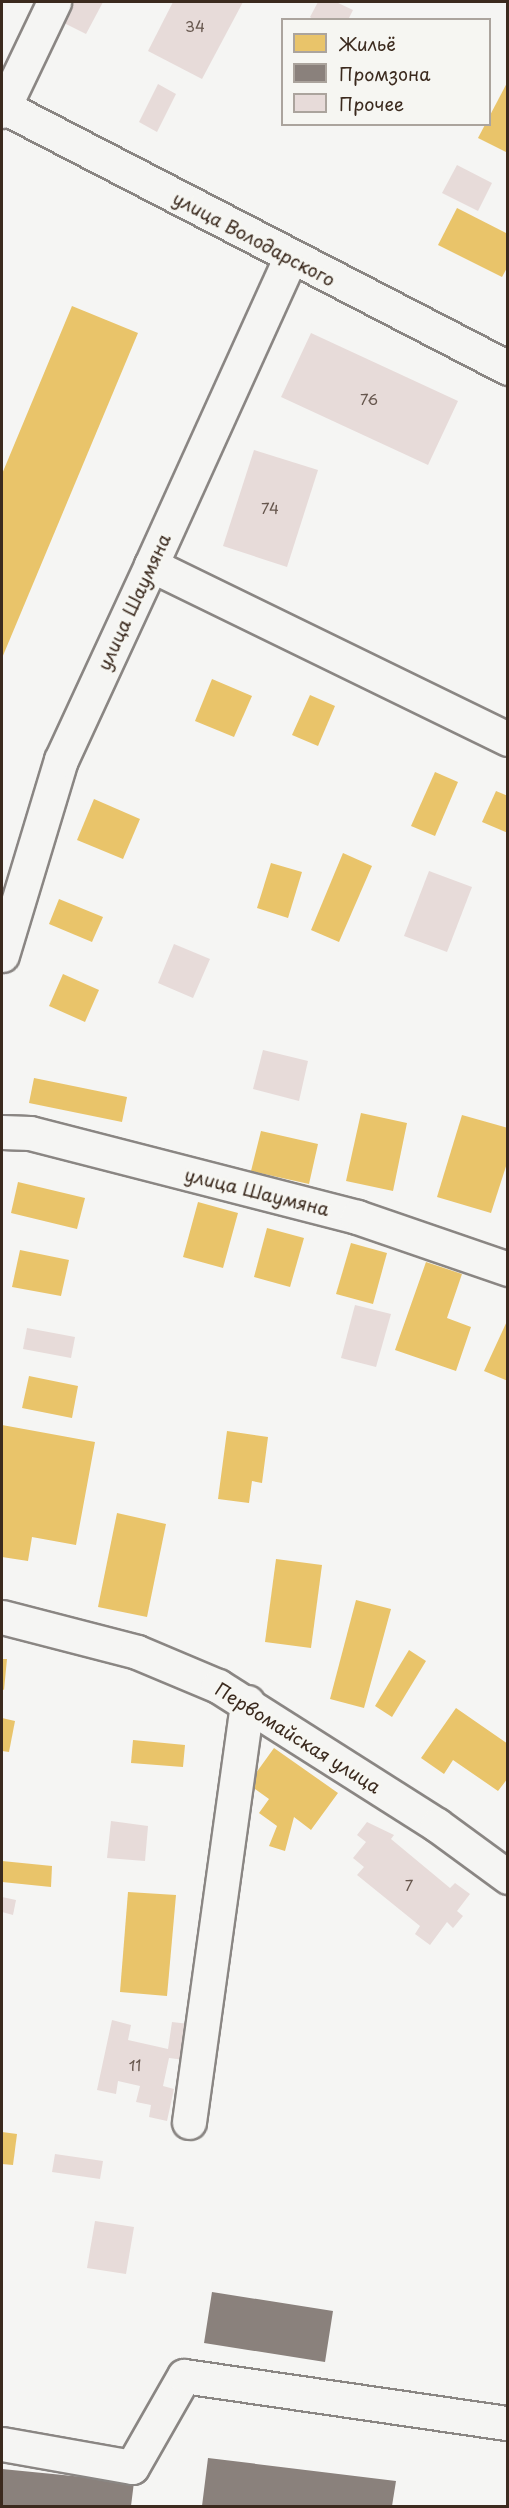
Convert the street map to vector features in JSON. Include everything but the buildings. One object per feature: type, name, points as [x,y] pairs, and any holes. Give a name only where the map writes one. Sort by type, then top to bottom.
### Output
[{"type":"street","points":[[2,108],[54,2]]},
{"type":"street","name":"улица Володарского","points":[[2,108],[290,259],[507,368]]},
{"type":"street","name":"улица Шаумяна","points":[[2,955],[61,760],[290,259]]},
{"type":"street","points":[[151,565],[507,739]]},
{"type":"street","name":"улица Шаумяна","points":[[2,1132],[30,1132],[357,1217],[507,1269]]},
{"type":"street","name":"Первомайская улица","points":[[2,1617],[136,1652],[247,1702],[507,1877]]},
{"type":"street","points":[[189,2122],[247,1702]]},
{"type":"street","points":[[2,2444],[132,2467],[184,2376],[507,2423]]}]
